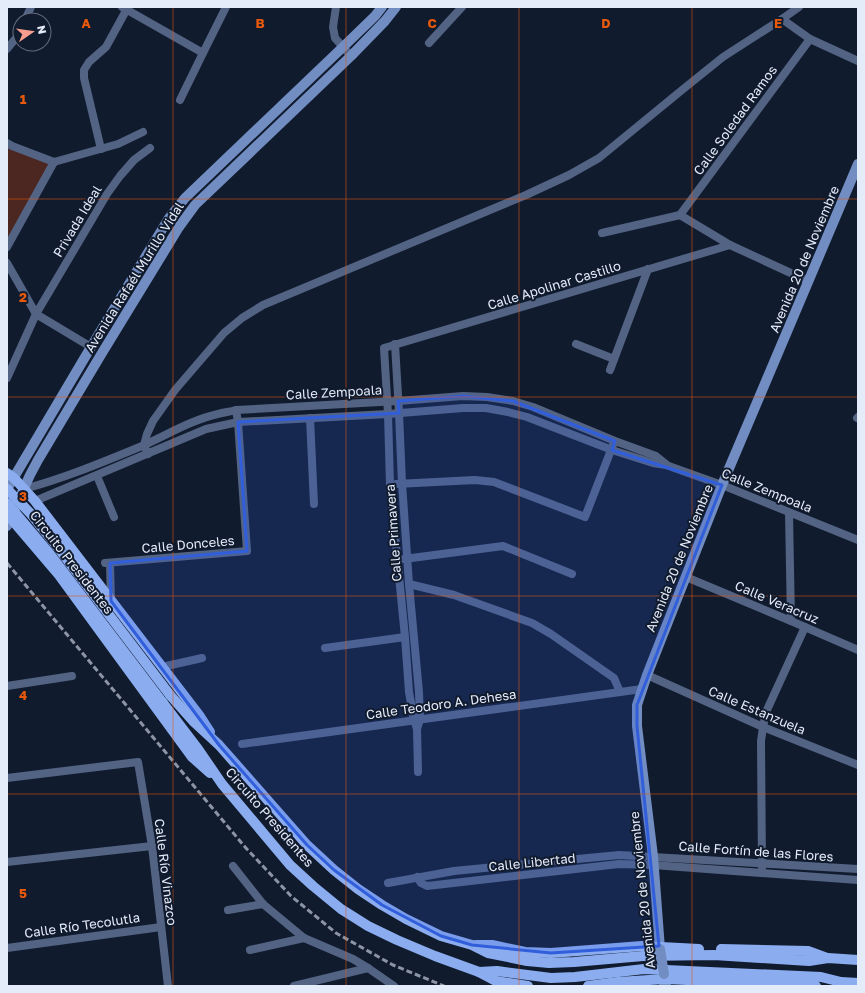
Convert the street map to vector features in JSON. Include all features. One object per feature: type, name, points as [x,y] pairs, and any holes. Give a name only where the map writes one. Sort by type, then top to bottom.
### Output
[{"type":"main road","name":"Avenida Rafaél Murillo Vidal","points":[[7,489],[10,476],[46,424],[169,218],[185,198],[375,16],[382,7]]},
{"type":"main road","name":"Avenida Rafaél Murillo Vidal","points":[[8,520],[38,460],[179,227],[195,205],[351,56],[385,21],[396,7]]},
{"type":"main road","name":"Avenida 20 de Noviembre","points":[[665,982],[659,948],[653,861],[637,726],[637,705],[646,675],[722,485],[858,164]]},
{"type":"main road","points":[[46,424],[56,430]]},
{"type":"main road","points":[[10,476],[35,501],[200,715],[219,745]]},
{"type":"main road","name":"Circuito Presidentes","points":[[7,489],[31,514],[56,545],[170,695],[192,721],[219,745],[307,845],[334,870],[358,889],[406,919],[441,936],[472,945],[488,953],[527,961],[549,963],[642,956],[714,955],[809,961],[828,958]]},
{"type":"main road","name":"Calle Zempoala","points":[[7,500],[24,489]]},
{"type":"main road","name":"Calle Zempoala","points":[[8,520],[18,511],[35,501]]},
{"type":"main road","name":"Circuito Presidentes","points":[[7,503],[49,553],[198,749],[222,784],[290,865],[341,909],[368,926],[435,956],[479,972],[497,971],[559,978],[644,969],[821,977],[841,982]]},
{"type":"main road","points":[[8,520],[59,575],[192,757],[222,784]]},
{"type":"main road","points":[[59,575],[59,566],[65,558],[75,557],[79,559]]},
{"type":"main road","points":[[472,945],[492,945],[525,952],[551,953],[628,947],[808,951],[828,958],[858,960]]},
{"type":"main road","points":[[479,972],[496,981],[528,986]]},
{"type":"main road","points":[[588,986],[618,982],[816,986]]},
{"type":"main road","points":[[822,986],[841,982],[858,983]]},
{"type":"street","points":[[180,100],[226,7]]},
{"type":"street","points":[[336,7],[333,27],[335,38],[351,56]]},
{"type":"street","points":[[429,43],[462,7]]},
{"type":"street","points":[[148,454],[144,445],[153,420],[175,390],[224,333],[242,318],[263,304],[526,195],[575,172],[599,158],[723,57],[799,7]]},
{"type":"street","points":[[101,149],[84,78],[84,70],[89,62],[106,47],[125,8],[203,53]]},
{"type":"street","points":[[782,19],[810,39],[858,61]]},
{"type":"street","name":"Calle Soledad Ramos","points":[[680,215],[810,39]]},
{"type":"street","points":[[7,143],[54,162],[118,144],[143,132]]},
{"type":"street","name":"Privada Ideal","points":[[7,378],[36,314],[107,194],[134,160],[150,148]]},
{"type":"street","points":[[7,247],[54,162]]},
{"type":"street","points":[[602,233],[680,215],[730,245],[808,281]]},
{"type":"street","name":"Calle Apolinar Castillo","points":[[384,348],[730,245]]},
{"type":"street","points":[[7,263],[36,314],[91,347]]},
{"type":"street","points":[[610,370],[648,269]]},
{"type":"street","name":"Calle Primavera","points":[[395,344],[402,483],[409,584],[419,692],[417,720]]},
{"type":"street","points":[[576,344],[614,360]]},
{"type":"street","name":"Calle Primavera","points":[[384,348],[390,485],[409,692],[417,720]]},
{"type":"street","name":"Calle Zempoala","points":[[24,489],[82,470],[203,419],[236,410],[387,402],[463,396],[487,397],[513,401],[533,407],[615,441],[656,456],[666,465]]},
{"type":"street","name":"Calle Zempoala","points":[[35,501],[206,429],[238,422],[388,414],[463,408],[486,408],[527,417],[612,450],[653,463],[666,465],[722,485],[858,540]]},
{"type":"street","name":"Calle Donceles","points":[[111,601],[108,563],[247,552],[236,410]]},
{"type":"street","points":[[310,418],[314,504]]},
{"type":"street","points":[[390,485],[402,483],[475,480],[494,482],[584,517],[615,441]]},
{"type":"street","points":[[97,476],[114,517]]},
{"type":"street","points":[[789,513],[791,621]]},
{"type":"street","points":[[397,560],[503,546],[572,574]]},
{"type":"street","name":"Calle Veracruz","points":[[686,577],[858,650]]},
{"type":"street","points":[[409,584],[454,595],[532,623],[614,678],[620,692]]},
{"type":"street","points":[[762,873],[761,741],[763,726],[766,712],[805,627]]},
{"type":"street","points":[[325,648],[405,638]]},
{"type":"street","points":[[162,667],[202,658]]},
{"type":"street","name":"Calle Estanzuela","points":[[646,675],[763,726],[858,765]]},
{"type":"street","points":[[7,686],[72,676]]},
{"type":"street","name":"Calle Teodoro A. Dehesa","points":[[242,744],[642,688]]},
{"type":"street","points":[[417,720],[418,772]]},
{"type":"street","name":"Calle Río Vinazco","points":[[7,778],[138,762],[152,846],[168,986]]},
{"type":"street","points":[[7,862],[152,846]]},
{"type":"street","points":[[619,855],[619,864]]},
{"type":"street","name":"Calle Libertad","points":[[388,883],[454,871],[619,855],[653,861]]},
{"type":"street","name":"Calle Libertad","points":[[417,877],[421,883],[427,886],[653,861]]},
{"type":"street","name":"Calle Fortín de las Flores","points":[[653,861],[762,864],[858,869]]},
{"type":"street","name":"Calle Fortín de las Flores","points":[[653,861],[762,873],[858,880]]},
{"type":"street","points":[[233,866],[264,904],[304,938],[353,959],[394,986]]},
{"type":"street","points":[[228,910],[264,904]]},
{"type":"street","name":"Calle Río Tecolutla","points":[[7,948],[161,927]]},
{"type":"street","points":[[250,950],[304,938]]},
{"type":"street","points":[[294,986],[368,968]]},
{"type":"highlighted area","points":[[463,396],[513,401],[615,441],[612,450],[722,485],[637,705],[637,726],[659,946],[551,953],[472,945],[441,936],[382,905],[334,870],[307,845],[219,745],[111,601],[110,563],[247,551],[238,422],[399,413],[398,401]]},
{"type":"shaded area","points":[[7,143],[54,162],[7,247]]},
{"type":"railway","points":[[7,563],[245,847],[291,896],[336,933],[393,965],[444,986]]}]
